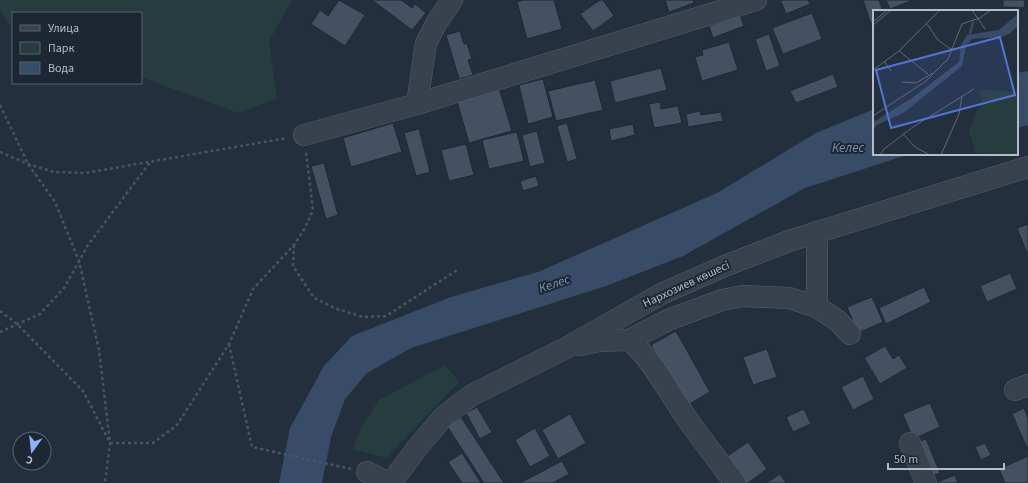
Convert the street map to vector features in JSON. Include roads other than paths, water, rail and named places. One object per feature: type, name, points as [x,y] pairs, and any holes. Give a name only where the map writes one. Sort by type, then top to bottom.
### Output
[{"type":"street","points":[[417,104],[426,43],[437,22],[452,0]]},
{"type":"street","points":[[304,135],[417,104],[756,0]]},
{"type":"street","name":"Нархозиев көшесі","points":[[391,483],[417,448],[444,416],[472,395],[566,348],[661,294],[734,262],[817,232],[1028,167]]},
{"type":"street","points":[[817,232],[817,307]]},
{"type":"street","points":[[566,348],[599,341],[629,340],[668,320],[722,300],[743,296],[789,298],[817,307],[838,321],[850,334]]},
{"type":"street","points":[[629,340],[647,360],[685,416],[735,483]]},
{"type":"street","points":[[910,443],[926,483]]},
{"type":"street","points":[[367,472],[388,483]]},
{"type":"water","points":[[1028,71],[1028,125],[1018,128],[1018,73]]},
{"type":"water","name":"Келес","points":[[873,109],[873,155],[907,155],[805,188],[683,256],[606,286],[411,348],[367,373],[345,399],[331,437],[322,483],[279,483],[290,428],[324,366],[352,336],[451,297],[538,272],[717,193],[816,133]]}]
